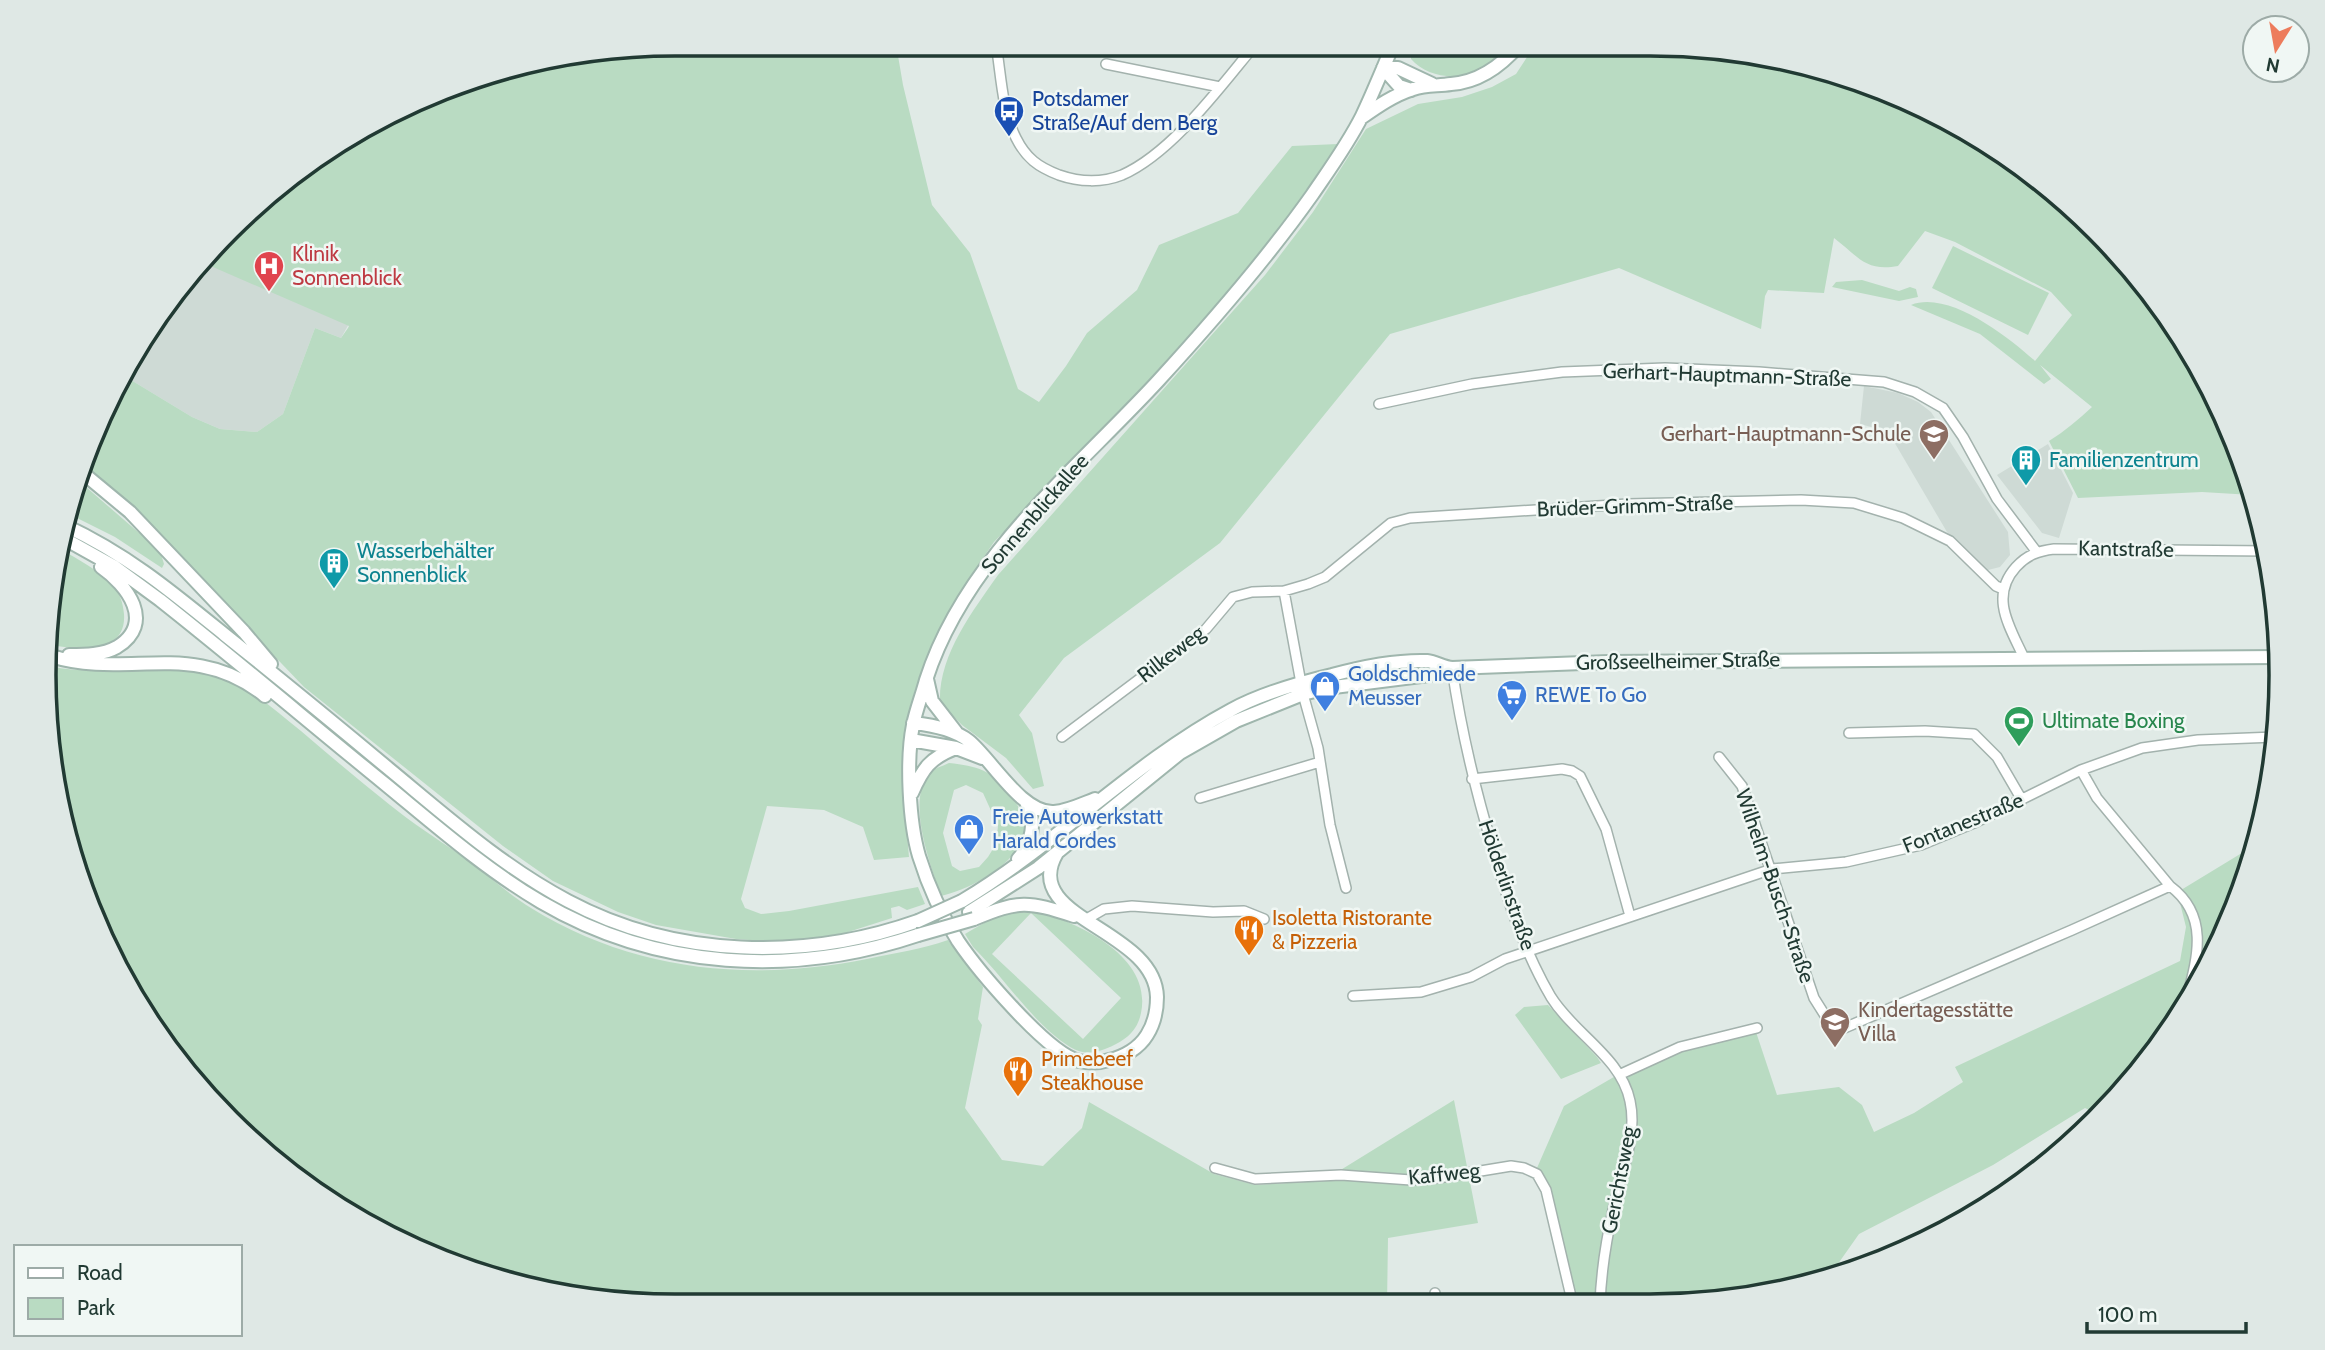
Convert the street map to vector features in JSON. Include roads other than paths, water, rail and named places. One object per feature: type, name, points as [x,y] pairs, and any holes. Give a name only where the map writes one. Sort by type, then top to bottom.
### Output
[{"type":"main road","name":"Sonnenblickallee","points":[[1085,920],[1136,953],[1148,968],[1157,993],[1155,1014],[1148,1033],[1131,1051],[1105,1061],[1078,1060],[1052,1046],[1034,1029],[960,943],[938,903],[920,858],[911,797],[913,723],[927,678],[951,622],[994,558],[1019,527],[1159,379],[1280,240],[1339,156],[1361,118],[1388,56]]},
{"type":"main road","points":[[1361,118],[1387,100],[1411,90],[1432,84],[1451,85],[1486,74],[1506,56]]},
{"type":"main road","points":[[1383,68],[1398,68],[1432,84]]},
{"type":"main road","points":[[1383,68],[1399,86],[1411,90]]},
{"type":"main road","points":[[89,478],[131,512],[244,632],[289,686]]},
{"type":"main road","points":[[74,529],[134,563],[491,851],[569,902],[602,917],[678,939],[719,946],[763,949],[837,943],[871,936],[918,921],[1031,903],[1085,920]]},
{"type":"main road","points":[[70,544],[101,558],[151,593],[464,848],[520,889],[561,914],[615,937],[696,958],[765,963],[832,957],[918,935],[1014,885],[1180,753],[1302,688]]},
{"type":"main road","points":[[56,656],[97,653],[117,647],[130,635],[136,619],[134,604],[118,580],[70,546]]},
{"type":"main road","points":[[56,657],[85,664],[176,662],[205,665],[242,679],[287,714],[315,727]]},
{"type":"main road","name":"Großseelheimer Straße","points":[[1001,878],[1182,738],[1260,696],[1302,688],[1351,670],[1427,661],[1452,668],[1577,662],[2269,657]]},
{"type":"main road","points":[[927,678],[932,702],[956,733]]},
{"type":"main road","points":[[913,723],[956,733],[969,741],[1024,799],[1037,808],[1055,812],[1071,809],[1112,792]]},
{"type":"main road","points":[[911,740],[956,748],[986,760]]},
{"type":"main road","points":[[911,797],[924,769],[938,755],[956,748]]},
{"type":"main road","points":[[968,911],[1024,853],[1029,843],[1032,816],[1024,799]]},
{"type":"main road","points":[[1057,853],[1049,874],[1053,893],[1085,920]]},
{"type":"street","points":[[998,56],[1009,122],[1025,154],[1045,170],[1075,180],[1093,181],[1111,178],[1140,164],[1161,149],[1246,56]]},
{"type":"street","points":[[1106,64],[1220,87]]},
{"type":"street","name":"Gerhart-Hauptmann-Straße","points":[[1379,404],[1472,384],[1562,372],[1665,368],[1801,374],[1884,382],[1914,392],[1943,408],[1963,437],[1997,499],[2036,551]]},
{"type":"street","name":"Brüder-Grimm-Straße","points":[[1284,592],[1325,577],[1377,533],[1400,520],[1628,504],[1801,500],[1854,503],[1927,528],[1950,541],[1996,586],[2003,589]]},
{"type":"street","points":[[2024,658],[2006,616],[2003,589],[2007,577],[2036,551]]},
{"type":"street","name":"Kantstraße","points":[[2036,551],[2256,551]]},
{"type":"street","name":"Rilkeweg","points":[[1062,737],[1206,629],[1233,597],[1252,592],[1284,592]]},
{"type":"street","points":[[1284,592],[1302,688],[1320,762],[1330,825],[1346,888]]},
{"type":"street","name":"Hölderlinstraße","points":[[1452,668],[1472,779],[1504,888],[1529,951],[1562,1012],[1621,1074]]},
{"type":"street","points":[[1849,733],[1925,731],[1974,734],[1997,757],[2022,800]]},
{"type":"street","name":"Fontanestraße","points":[[1353,996],[1421,992],[1471,977],[1505,959],[1772,869],[1846,862],[1920,845],[2022,800],[2081,770],[2143,748],[2198,740],[2266,737]]},
{"type":"street","name":"Wilhelm-Busch-Straße","points":[[1719,757],[1742,786],[1814,998],[1831,1025],[1842,1029],[2170,886]]},
{"type":"street","points":[[1200,798],[1320,762]]},
{"type":"street","points":[[1472,779],[1562,769],[1580,776],[1606,829],[1630,916]]},
{"type":"street","points":[[2081,770],[2097,798],[2170,886],[2182,895],[2191,910],[2198,930],[2193,971]]},
{"type":"street","points":[[1085,920],[1112,906],[1213,912],[1244,911],[1264,919]]},
{"type":"street","points":[[1621,1074],[1680,1047],[1757,1028]]},
{"type":"street","name":"Gerichtsweg","points":[[1600,1294],[1613,1209],[1630,1137],[1630,1101],[1621,1074]]},
{"type":"street","name":"Kaffweg","points":[[1215,1168],[1255,1179],[1341,1175],[1412,1180],[1511,1166],[1531,1170],[1537,1174],[1546,1190],[1570,1294]]},
{"type":"place","name":"Potsdamer Straße/Auf dem Berg","points":[[1009,138]]},
{"type":"place","name":"Klinik Sonnenblick","points":[[269,293]]},
{"type":"place","name":"Gerhart-Hauptmann-Schule","points":[[1934,461]]},
{"type":"place","name":"Familienzentrum","points":[[2026,487]]},
{"type":"place","name":"Wasserbehälter Sonnenblick","points":[[334,590]]},
{"type":"place","name":"Goldschmiede Meusser","points":[[1325,713]]},
{"type":"place","name":"REWE To Go","points":[[1512,722]]},
{"type":"place","name":"Ultimate Boxing","points":[[2019,748]]},
{"type":"place","name":"Freie Autowerkstatt Harald Cordes","points":[[969,856]]},
{"type":"place","name":"Isoletta Ristorante & Pizzeria","points":[[1249,957]]},
{"type":"place","name":"Kindertagesstätte Villa","points":[[1835,1049]]},
{"type":"place","name":"Primebeef Steakhouse","points":[[1018,1098]]}]
